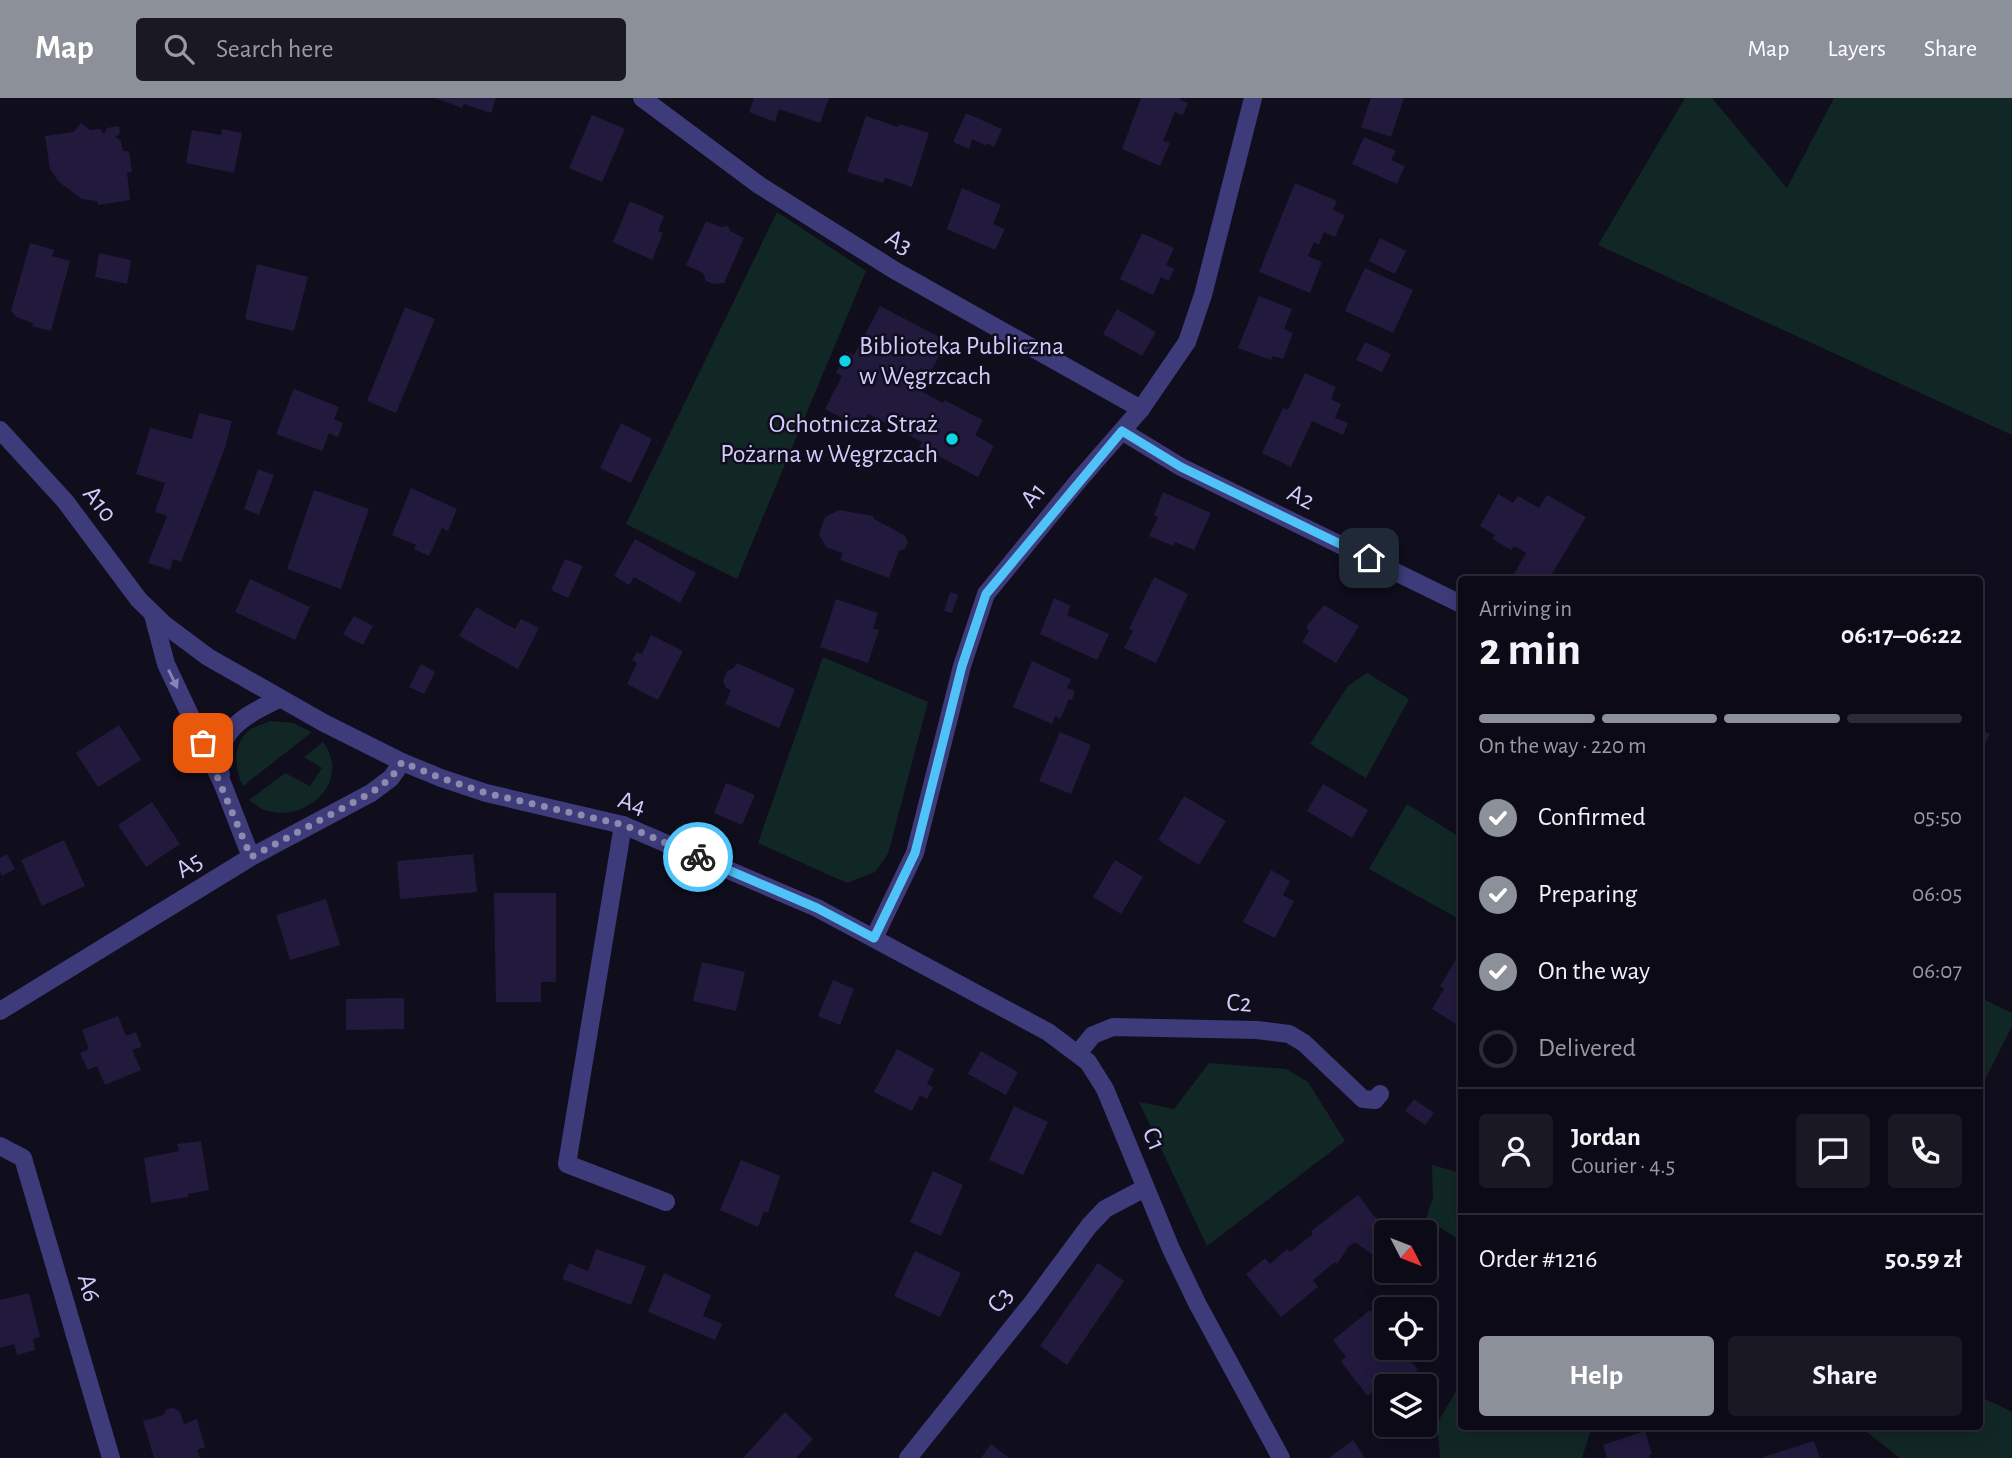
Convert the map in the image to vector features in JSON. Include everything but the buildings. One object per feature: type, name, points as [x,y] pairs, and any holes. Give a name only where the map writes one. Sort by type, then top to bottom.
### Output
[{"type":"street","name":"A3","points":[[642,98],[759,185],[894,270],[1141,409]]},
{"type":"street","name":"A1","points":[[874,938],[915,853],[962,666],[986,594],[1141,409],[1187,342],[1203,295],[1253,98]]},
{"type":"street","name":"A10","points":[[0,430],[68,505],[129,588],[153,615],[208,657],[279,699],[402,762]]},
{"type":"street","name":"A2","points":[[1122,431],[1181,467],[1458,603]]},
{"type":"street","name":"A10","points":[[153,615],[166,664],[223,785],[251,857]]},
{"type":"street","name":"A10","points":[[223,785],[219,766],[233,726],[251,712],[279,699]]},
{"type":"street","name":"A4","points":[[402,762],[486,793],[624,825],[795,898],[874,938]]},
{"type":"street","name":"A5","points":[[0,1011],[251,857],[371,793],[391,778],[402,762]]},
{"type":"street","points":[[624,825],[567,1164],[666,1202]]},
{"type":"street","name":"C1","points":[[874,938],[1048,1032],[1078,1053],[1097,1074],[1197,1303],[1281,1458]]},
{"type":"street","name":"C2","points":[[1078,1053],[1093,1035],[1113,1027],[1257,1030],[1289,1034],[1304,1043],[1363,1099],[1375,1100],[1380,1094]]},
{"type":"street","name":"A6","points":[[0,1146],[23,1158],[111,1458]]},
{"type":"street","name":"C3","points":[[908,1458],[1032,1303],[1089,1226],[1105,1209],[1145,1188]]},
{"type":"green space","points":[[1685,98],[1712,98],[1787,188],[1834,98],[2012,98],[2012,435],[1598,245]]},
{"type":"green space","points":[[777,212],[866,271],[737,579],[626,524]]},
{"type":"green space","points":[[823,657],[928,702],[888,854],[875,872],[847,883],[758,843]]},
{"type":"green space","points":[[1367,673],[1409,699],[1366,778],[1310,744],[1348,686]]},
{"type":"green space","points":[[270,721],[293,723],[312,732],[243,786],[236,756],[240,742],[254,727]]},
{"type":"green space","points":[[323,742],[331,757],[332,771],[329,784],[310,804],[283,813],[258,807],[249,800],[285,773],[310,786],[322,768],[304,757]]},
{"type":"green space","points":[[1407,804],[1458,836],[1458,918],[1369,869]]},
{"type":"green space","points":[[1983,999],[2012,1013],[2012,1026],[1983,1084]]},
{"type":"green space","points":[[1209,1063],[1286,1069],[1308,1082],[1345,1141],[1207,1246],[1139,1102],[1174,1109]]},
{"type":"green space","points":[[1432,1165],[1458,1172],[1458,1239],[1437,1226],[1437,1220],[1426,1219],[1433,1198]]},
{"type":"green space","points":[[1458,1388],[1458,1430],[1591,1430],[1582,1458],[1440,1458],[1437,1423]]},
{"type":"green space","points":[[1983,1398],[2012,1412],[2012,1458],[1900,1458],[1864,1430],[1983,1430]]},
{"type":"way so far","points":[[203,743],[223,785],[251,857],[357,802],[391,778],[402,762],[486,793],[624,825],[698,857]]},
{"type":"place","name":"Biblioteka Publiczna w Węgrzcach","points":[[845,361]]},
{"type":"place","name":"Ochotnicza Straż Pożarna w Węgrzcach","points":[[952,439]]},
{"type":"route","points":[[698,857],[817,908],[874,938],[915,853],[962,666],[986,594],[1122,431],[1181,467],[1369,558]]}]
